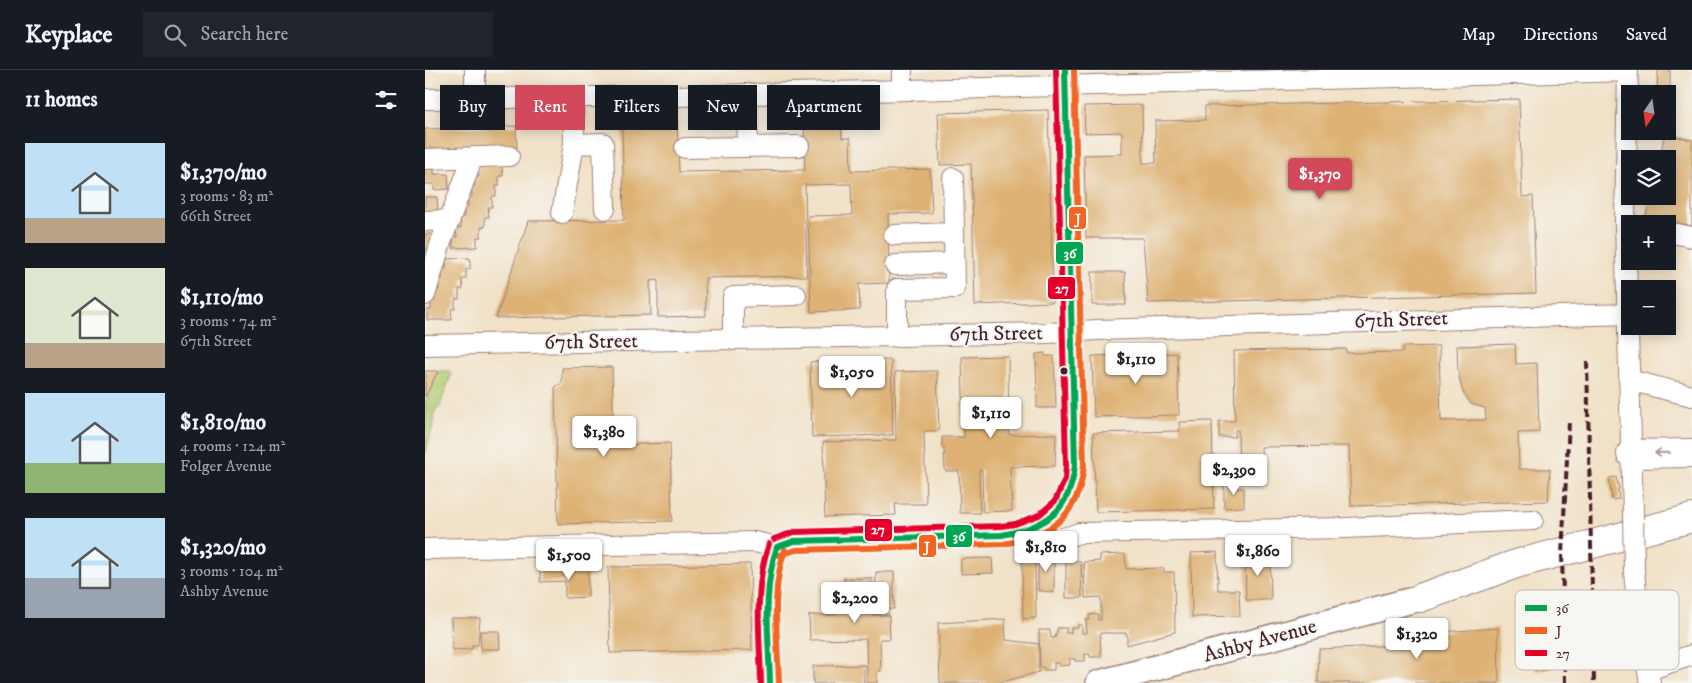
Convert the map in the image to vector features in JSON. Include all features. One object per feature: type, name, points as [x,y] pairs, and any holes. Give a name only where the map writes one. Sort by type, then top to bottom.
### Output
[{"type":"highway","points":[[1631,454],[1692,452]]},
{"type":"highway","points":[[1420,598],[1517,564],[1692,518]]},
{"type":"highway","points":[[1420,598],[1521,580],[1692,535]]},
{"type":"main road","name":"Ashby Avenue","points":[[1099,683],[1420,598]]},
{"type":"street","points":[[475,70],[475,85]]},
{"type":"street","points":[[757,93],[902,80],[1628,70],[1630,215]]},
{"type":"street","points":[[425,549],[755,542],[777,547],[794,541],[997,536],[1017,533],[1047,520],[1063,508],[1075,478],[1066,78]]},
{"type":"street","points":[[585,97],[688,95]]},
{"type":"street","points":[[425,99],[440,99]]},
{"type":"street","points":[[562,213],[574,144],[574,130]]},
{"type":"street","points":[[747,130],[747,146]]},
{"type":"street","points":[[574,144],[603,143],[605,209]]},
{"type":"street","points":[[685,148],[799,146]]},
{"type":"street","points":[[425,159],[509,156]]},
{"type":"street","points":[[426,289],[473,157]]},
{"type":"street","points":[[897,336],[897,289],[955,288],[953,178]]},
{"type":"street","points":[[425,221],[450,220]]},
{"type":"street","points":[[894,235],[954,233]]},
{"type":"street","points":[[1676,234],[1692,238]]},
{"type":"street","points":[[895,266],[954,263]]},
{"type":"street","points":[[733,340],[733,297],[796,295]]},
{"type":"street","name":"67th Street","points":[[425,345],[1073,332],[1621,314]]},
{"type":"street","points":[[1628,335],[1636,590]]},
{"type":"street","points":[[1629,380],[1692,396]]},
{"type":"street","points":[[1063,508],[1069,523],[1079,533]]},
{"type":"street","points":[[1017,533],[1037,540],[1067,538],[1079,533],[1345,528],[1533,520]]},
{"type":"street","points":[[770,683],[769,576],[771,558],[777,547]]},
{"type":"street","points":[[1679,661],[1692,654]]},
{"type":"street","points":[[1649,677],[1662,670]]},
{"type":"green space","points":[[439,371],[449,371],[451,375],[439,408],[436,408],[433,418],[435,419],[425,454],[425,403]]},
{"type":"building","points":[[1658,70],[1670,70],[1670,85],[1657,85]]},
{"type":"building","points":[[1519,99],[1522,197],[1533,196],[1536,293],[1148,303],[1143,238],[1086,238],[1084,155],[1122,154],[1122,132],[1085,133],[1084,106],[1142,105],[1143,163],[1156,163],[1155,121],[1205,120],[1205,106]]},
{"type":"building","points":[[1048,110],[1053,302],[975,305],[971,164],[940,165],[938,113]]},
{"type":"building","points":[[505,126],[515,126],[517,148],[425,151],[425,129],[505,130]]},
{"type":"building","points":[[622,130],[677,130],[679,172],[805,170],[804,130],[842,130],[842,138],[850,138],[851,171],[930,169],[932,213],[888,214],[889,283],[859,284],[860,310],[811,312],[808,216],[852,215],[851,184],[805,185],[807,276],[705,278],[706,316],[658,317],[658,280],[650,281],[651,315],[496,318],[528,221],[624,220]]},
{"type":"building","points":[[1676,136],[1692,140],[1692,226],[1676,223],[1676,215],[1646,215],[1648,205],[1676,205],[1676,150],[1661,150],[1664,140],[1676,140]]},
{"type":"building","points":[[502,166],[503,176],[499,176],[496,196],[492,196],[492,207],[488,207],[489,217],[485,217],[485,227],[481,227],[481,237],[477,237],[477,247],[453,248],[453,237],[457,237],[456,228],[461,228],[460,217],[464,217],[464,207],[468,207],[468,197],[472,197],[475,177],[479,177],[478,167]]},
{"type":"building","points":[[425,169],[434,169],[434,174],[448,174],[449,189],[434,190],[434,184],[425,184]]},
{"type":"building","points":[[425,197],[437,197],[438,212],[425,213]]},
{"type":"building","points":[[425,234],[433,234],[433,250],[425,250]]},
{"type":"building","points":[[470,258],[470,269],[466,269],[466,279],[462,279],[463,289],[459,289],[459,299],[455,299],[455,309],[451,309],[452,320],[427,320],[427,310],[431,310],[431,300],[435,300],[434,290],[439,290],[438,280],[442,280],[442,269],[446,269],[446,259]]},
{"type":"building","points":[[1092,272],[1125,272],[1126,305],[1092,305]]},
{"type":"building","points":[[1515,344],[1516,364],[1537,363],[1539,432],[1518,433],[1519,469],[1550,469],[1548,501],[1351,506],[1349,446],[1261,447],[1262,470],[1239,471],[1238,430],[1235,430],[1235,437],[1219,437],[1219,421],[1235,421],[1234,351],[1346,349],[1347,353],[1403,352],[1403,347],[1439,346],[1441,421],[1486,420],[1485,408],[1471,404],[1462,390],[1458,372],[1457,346]]},
{"type":"building","points":[[1045,353],[1045,356],[1054,356],[1056,408],[1037,408],[1036,354]]},
{"type":"building","points":[[1177,353],[1179,415],[1094,417],[1092,356]]},
{"type":"building","points":[[1008,356],[1009,435],[1056,434],[1055,466],[1010,467],[1012,511],[983,512],[982,470],[979,470],[980,513],[960,513],[959,471],[945,471],[942,437],[964,437],[962,357]]},
{"type":"building","points":[[891,360],[893,435],[812,437],[810,362]]},
{"type":"building","points":[[612,367],[614,445],[670,443],[672,521],[558,524],[555,387],[562,383],[562,368]]},
{"type":"building","points":[[425,371],[438,371],[425,397]]},
{"type":"building","points":[[937,371],[939,431],[924,431],[926,504],[895,504],[896,515],[825,517],[823,442],[896,440],[895,372]]},
{"type":"building","points":[[1212,421],[1214,509],[1096,512],[1093,433],[1180,431],[1179,422]]},
{"type":"building","points":[[1616,477],[1619,499],[1612,500],[1609,478]]},
{"type":"building","points":[[1224,484],[1237,484],[1237,488],[1244,488],[1244,507],[1224,508]]},
{"type":"building","points":[[1217,552],[1218,590],[1239,590],[1240,616],[1192,617],[1191,553]]},
{"type":"building","points":[[1125,554],[1126,569],[1164,568],[1164,572],[1174,572],[1175,632],[1127,645],[1127,633],[1100,633],[1101,657],[1090,657],[1090,654],[1085,654],[1085,661],[1069,659],[1070,665],[1059,666],[1059,663],[1054,663],[1054,670],[1044,670],[1043,667],[1040,667],[1039,630],[1050,630],[1051,638],[1055,638],[1058,628],[1066,628],[1066,633],[1071,633],[1071,628],[1078,628],[1078,625],[1082,625],[1082,633],[1087,633],[1086,620],[1089,620],[1089,615],[1098,614],[1098,620],[1101,620],[1101,597],[1085,598],[1084,562],[1100,561],[1100,555]]},
{"type":"building","points":[[1270,554],[1271,600],[1246,600],[1245,555]]},
{"type":"building","points":[[1038,555],[1054,555],[1054,593],[1038,590]]},
{"type":"building","points":[[992,558],[993,573],[961,574],[961,559]]},
{"type":"building","points":[[1022,561],[1035,561],[1036,618],[1023,619]]},
{"type":"building","points":[[1066,562],[1081,562],[1082,598],[1066,598]]},
{"type":"building","points":[[750,564],[752,650],[610,653],[608,567]]},
{"type":"building","points":[[588,568],[588,597],[565,598],[565,581],[540,582],[540,570]]},
{"type":"building","points":[[876,572],[894,572],[894,609],[876,609]]},
{"type":"building","points":[[844,578],[871,578],[872,615],[889,615],[890,639],[880,639],[881,671],[877,671],[877,683],[867,683],[866,639],[810,640],[809,615],[835,615],[836,612],[845,610]]},
{"type":"building","points":[[451,618],[480,618],[478,645],[472,645],[472,649],[452,650]]},
{"type":"building","points":[[1005,619],[1006,640],[1039,644],[1039,672],[998,683],[940,683],[938,623]]},
{"type":"building","points":[[1498,628],[1499,683],[1318,683],[1319,649],[1400,645],[1400,635]]},
{"type":"building","points":[[480,631],[499,631],[500,649],[481,649]]},
{"type":"building","points":[[864,665],[864,683],[813,683],[813,666]]},
{"type":"railway","points":[[1587,361],[1592,590]]},
{"type":"railway","points":[[1563,590],[1562,554],[1569,422]]},
{"type":"railway","points":[[1565,670],[1565,683]]},
{"type":"railway","points":[[1594,670],[1594,683]]},
{"type":"transit line","name":"27","points":[[774,539],[794,532],[1001,526],[1015,524],[1039,515],[1055,501],[1065,479],[1066,465],[1056,70]]},
{"type":"transit line","name":"36","points":[[777,547],[794,541],[1002,535],[1018,532],[1043,522],[1053,515],[1068,495],[1075,465],[1065,70]]},
{"type":"transit line","name":"J","points":[[780,555],[796,550],[1004,544],[1036,535],[1060,520],[1069,510],[1076,498],[1084,465],[1074,70]]},
{"type":"transit line","name":"27","points":[[761,683],[759,595],[764,561],[769,544]]},
{"type":"transit line","name":"36","points":[[770,683],[767,614],[769,580],[777,547]]},
{"type":"transit line","name":"J","points":[[779,683],[776,599],[780,566],[785,550]]}]
